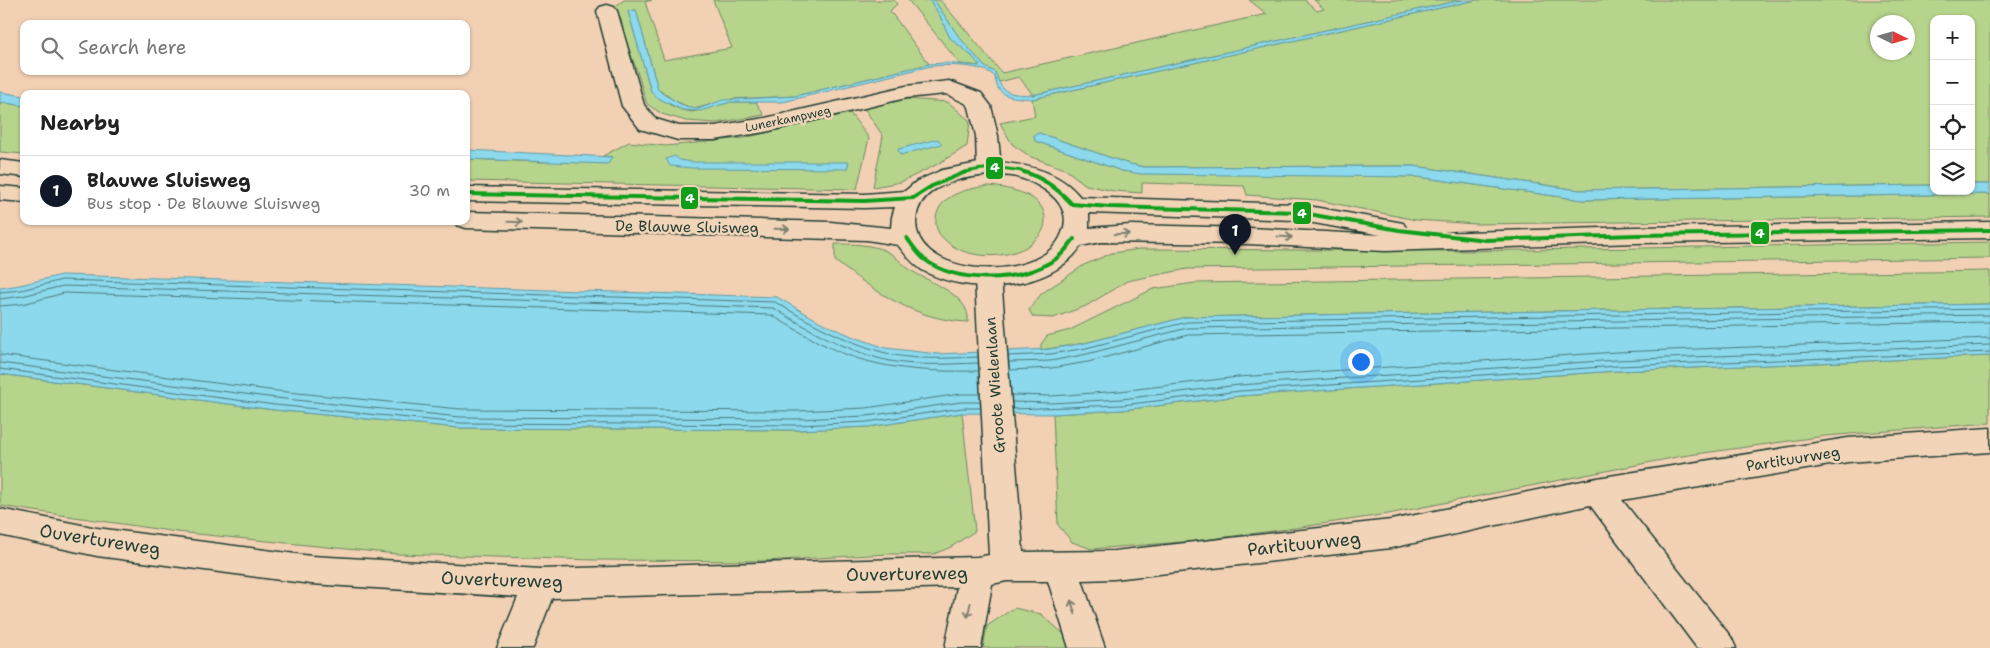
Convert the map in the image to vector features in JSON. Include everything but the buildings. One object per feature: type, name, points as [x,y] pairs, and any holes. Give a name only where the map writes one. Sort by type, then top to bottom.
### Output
[{"type":"street","name":"Lunerkampweg","points":[[607,11],[633,106],[648,124],[678,133],[715,133],[765,125],[906,92],[948,87],[973,98],[980,106],[987,136],[989,168]]},
{"type":"street","points":[[0,167],[20,170]]},
{"type":"street","points":[[989,168],[1016,170],[1040,177],[1059,189],[1072,204],[1078,221],[1074,239],[1062,255],[1042,267],[1016,275],[988,278],[946,270],[928,262],[915,251],[907,238],[903,224],[905,211],[913,198],[923,188],[937,179],[971,169],[989,168]]},
{"type":"street","points":[[0,192],[20,194]]},
{"type":"street","name":"De Blauwe Sluisweg","points":[[470,194],[864,201],[913,198]]},
{"type":"street","points":[[1072,204],[1110,207],[1297,212],[1399,230],[1486,240]]},
{"type":"street","name":"De Blauwe Sluisweg","points":[[470,220],[830,230],[867,232],[907,238]]},
{"type":"street","points":[[1074,239],[1100,234],[1131,234],[1249,236],[1385,244],[1646,235],[1990,230]]},
{"type":"street","name":"Groote Wielenlaan","points":[[988,278],[1002,493],[992,570]]},
{"type":"street","name":"Partituurweg","points":[[992,570],[1114,565],[1391,534],[1597,491],[1848,450],[1990,440]]},
{"type":"street","points":[[1597,491],[1718,648]]},
{"type":"street","name":"Ouvertureweg","points":[[0,522],[97,542],[311,570],[541,584],[992,570]]},
{"type":"street","points":[[1060,566],[1087,648]]},
{"type":"street","points":[[963,648],[992,570]]},
{"type":"street","points":[[515,648],[541,584]]},
{"type":"green space","points":[[624,0],[652,0],[645,2],[664,60],[732,48],[713,0],[894,0],[897,4],[890,11],[929,64],[795,96],[732,99],[694,109],[675,101],[658,89],[636,10],[628,11],[651,91],[670,105],[682,110],[692,112],[731,102],[756,102],[764,115],[716,123],[686,121],[662,114],[647,104],[636,68],[613,8]]},
{"type":"green space","points":[[908,0],[929,0],[939,14],[950,38],[981,66],[960,64]]},
{"type":"green space","points":[[934,0],[940,0],[1002,73],[1267,14],[1249,0],[1305,0],[1317,11],[1324,9],[1314,0],[1462,0],[1033,95],[1019,77],[999,82],[995,72],[985,67],[959,37]]},
{"type":"green space","points":[[1476,0],[1990,0],[1990,184],[1975,184],[1975,15],[1930,15],[1930,185],[1579,190],[1414,166],[1144,167],[1126,163],[1039,133],[1035,141],[1122,171],[1418,177],[1583,200],[1990,194],[1990,217],[1476,224],[1416,220],[1317,200],[1247,195],[1244,186],[1142,183],[1142,193],[1114,191],[1086,185],[1065,169],[1031,157],[1012,144],[1000,123],[1035,116],[1032,99]]},
{"type":"green space","points":[[906,99],[948,102],[970,121],[967,146],[936,165],[901,182],[873,187],[883,136],[864,108]]},
{"type":"green space","points":[[0,102],[20,105],[20,154],[0,152]]},
{"type":"green space","points":[[850,113],[869,138],[857,189],[470,181],[470,159],[541,162],[612,157],[603,156],[629,142],[666,146],[744,138]]},
{"type":"green space","points":[[989,186],[1025,194],[1039,204],[1044,212],[1045,225],[1043,229],[1039,236],[1026,247],[1006,254],[972,254],[952,246],[942,237],[936,224],[936,219],[942,204],[956,194],[973,188]]},
{"type":"green space","points":[[1990,242],[1990,258],[1187,269],[1127,281],[1086,306],[1053,318],[1033,317],[1029,310],[1041,294],[1084,265],[1112,253],[1140,249],[1467,251]]},
{"type":"green space","points":[[835,244],[869,246],[882,249],[891,254],[909,269],[955,296],[963,304],[967,312],[968,322],[949,320],[913,310],[881,293],[835,261]]},
{"type":"green space","points":[[1990,271],[1990,304],[1186,317],[1085,343],[1041,350],[1041,344],[1047,336],[1070,330],[1153,289],[1195,283]]},
{"type":"green space","points":[[1990,356],[1990,423],[1825,436],[1682,456],[1388,514],[1195,541],[1092,549],[1072,542],[1058,525],[1053,414],[1122,410],[1240,396],[1618,371]]},
{"type":"green space","points":[[0,374],[274,410],[459,428],[798,430],[868,427],[962,413],[975,531],[951,547],[934,554],[889,554],[763,561],[595,560],[397,554],[177,532],[0,506]]},
{"type":"green space","points":[[1014,608],[1041,614],[1066,636],[1069,648],[983,648],[987,626]]},
{"type":"water","points":[[929,0],[934,0],[959,37],[985,67],[995,72],[1005,90],[1016,94],[1033,95],[1462,0],[1476,0],[1032,99],[1007,96],[999,89],[995,77],[983,70],[965,66],[931,66],[783,102],[731,102],[700,111],[682,110],[656,97],[651,91],[628,11],[636,10],[658,89],[663,94],[686,107],[698,109],[723,100],[795,96],[929,64],[944,63],[980,66],[972,56],[950,38],[939,14]]},
{"type":"water","points":[[0,92],[20,95],[20,105],[0,102]]},
{"type":"water","points":[[1039,133],[1126,163],[1144,167],[1414,166],[1579,190],[1930,185],[1930,195],[1583,200],[1418,177],[1141,174],[1122,171],[1035,141],[1034,135]]},
{"type":"water","points":[[938,139],[942,144],[900,155],[898,149]]},
{"type":"water","points":[[470,150],[612,157],[608,164],[470,159]]},
{"type":"water","points":[[675,156],[680,160],[692,162],[849,162],[847,169],[692,168],[670,166],[666,159]]},
{"type":"water","points":[[1975,184],[1990,184],[1990,194],[1975,194]]},
{"type":"water","points":[[61,275],[777,297],[824,324],[854,337],[886,348],[937,354],[1050,349],[1085,343],[1186,317],[1990,304],[1990,356],[1618,371],[1240,396],[1122,410],[1053,414],[962,413],[868,427],[798,430],[459,428],[274,410],[0,374],[0,288]]},
{"type":"transit line","name":"4","points":[[913,198],[952,176],[973,170],[995,168],[1017,169],[1037,176],[1056,187],[1072,204]]},
{"type":"transit line","name":"4","points":[[470,194],[864,201],[913,198]]},
{"type":"transit line","name":"4","points":[[1072,204],[1110,207],[1297,212],[1399,230],[1486,240],[1636,235],[1990,230]]},
{"type":"transit line","name":"4","points":[[907,238],[924,259],[940,268],[955,273],[988,278],[1005,277],[1036,270],[1057,258],[1074,239]]},
{"type":"place","name":"Blauwe Sluisweg","points":[[1235,255]]}]
